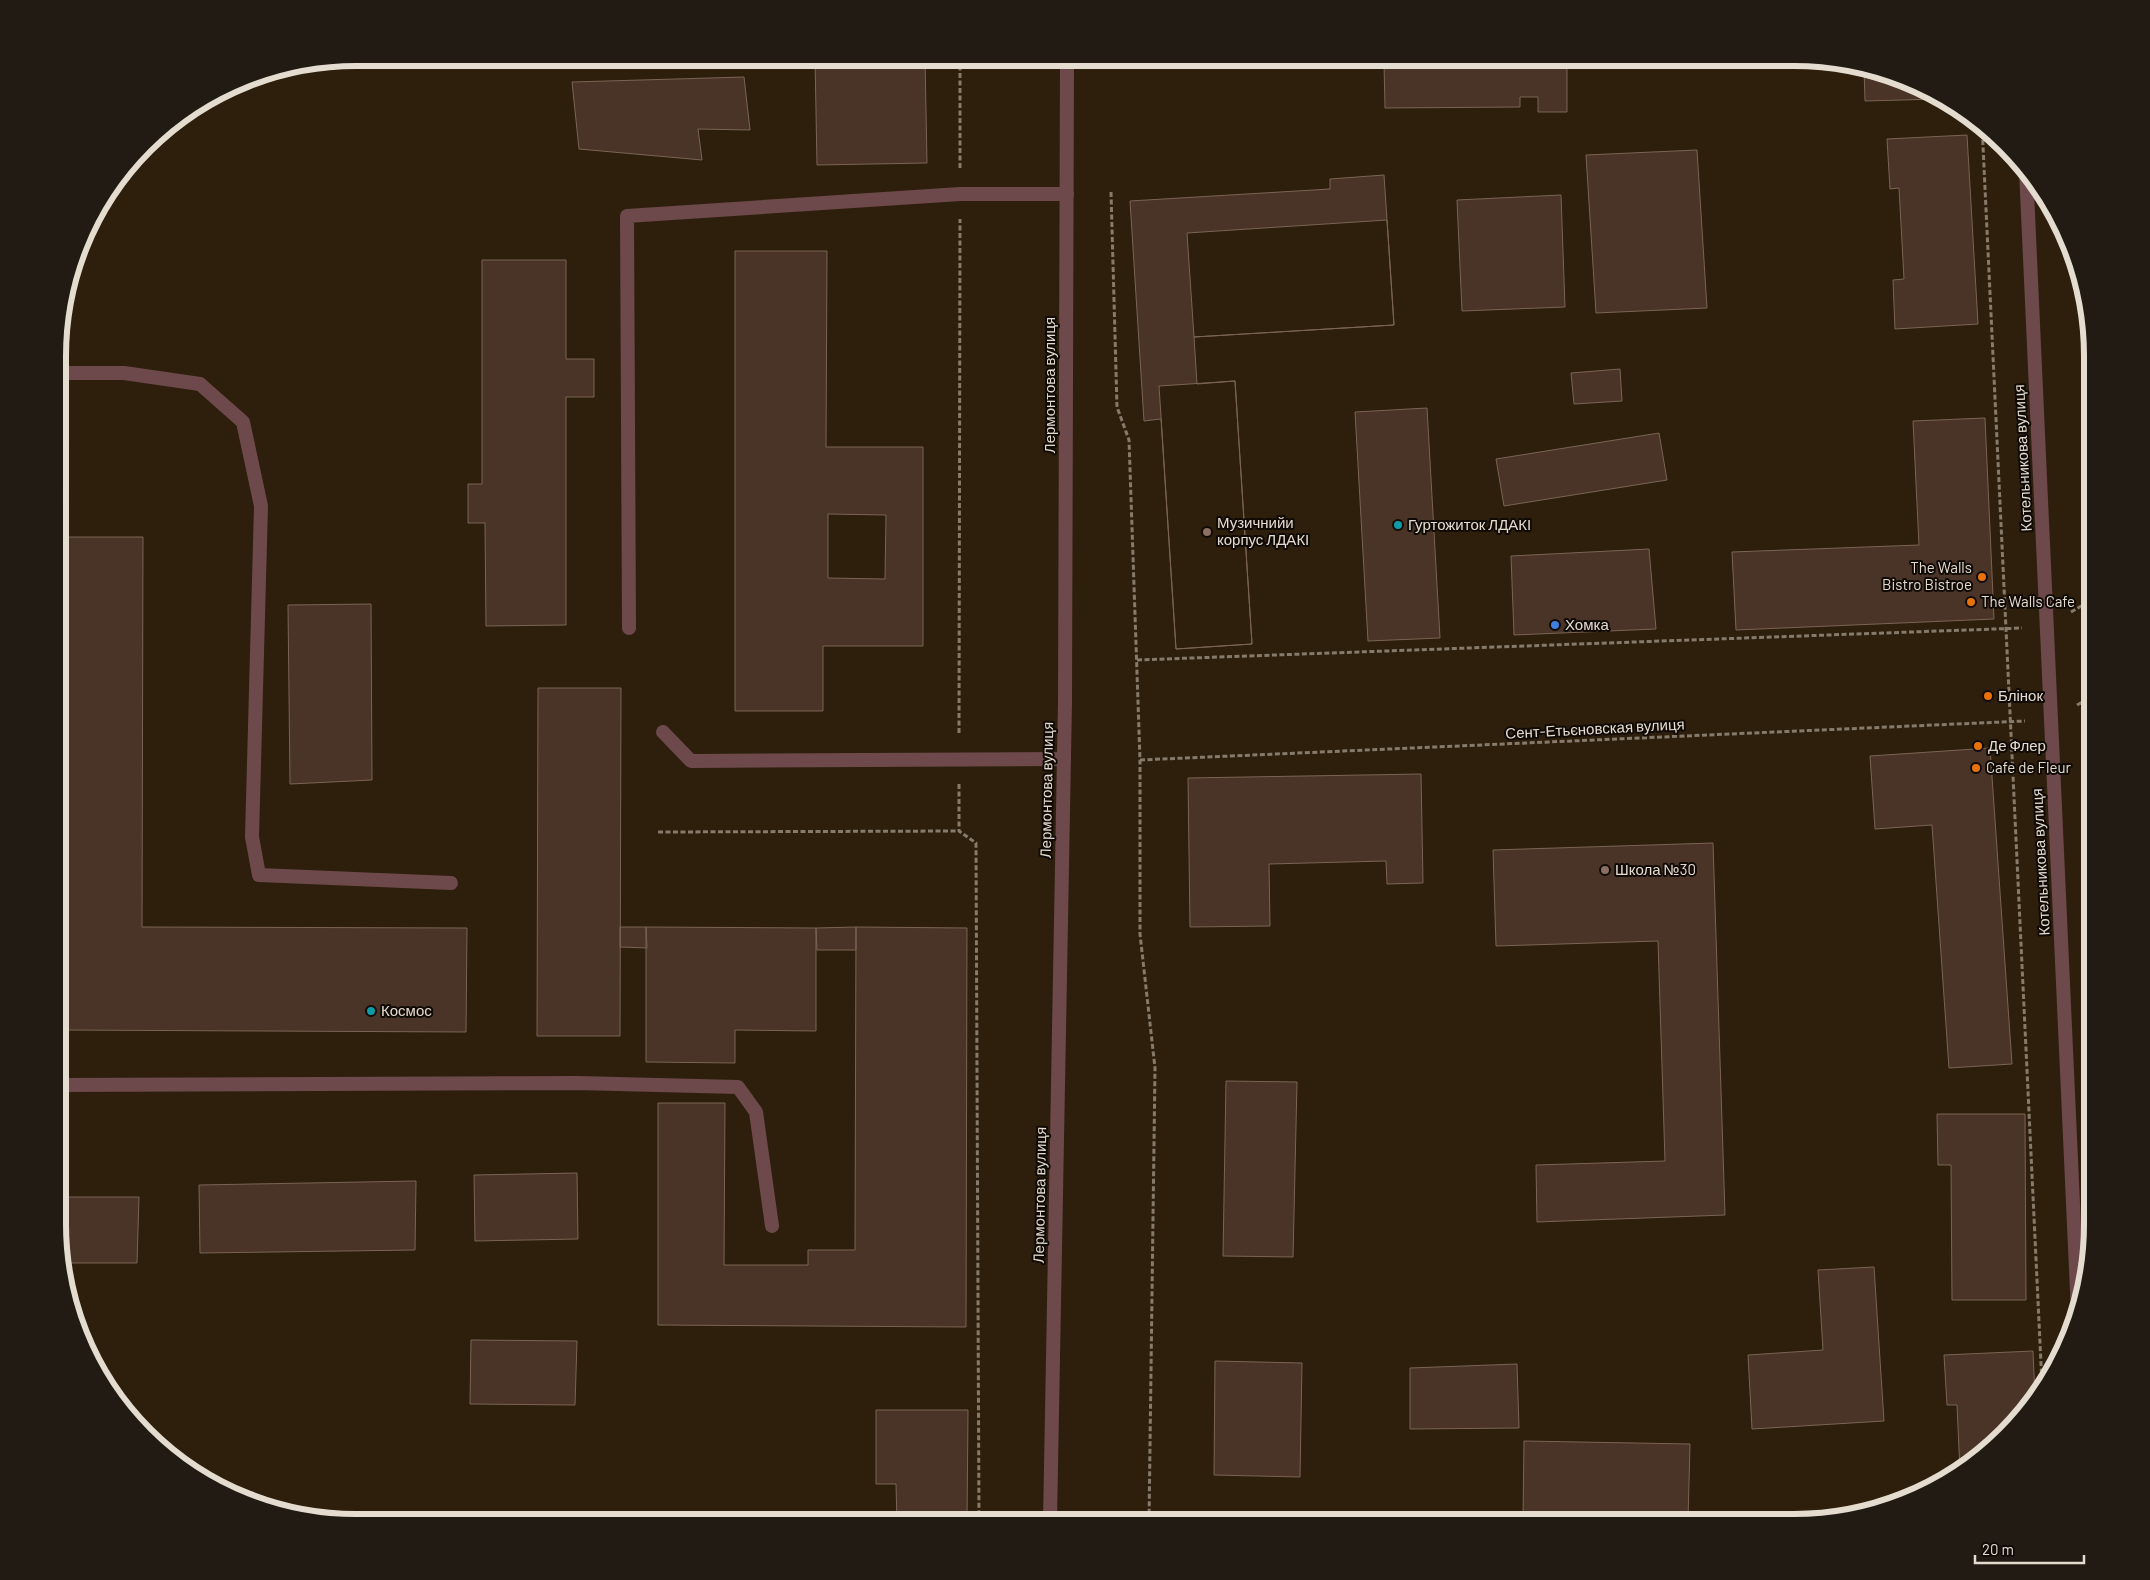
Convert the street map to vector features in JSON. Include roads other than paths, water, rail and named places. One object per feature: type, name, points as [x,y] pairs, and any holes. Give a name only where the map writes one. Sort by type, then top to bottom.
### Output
[{"type":"street","name":"Лермонтова вулиця","points":[[1050,1514],[1064,759],[1067,66]]},
{"type":"street","name":"Котельникова вулиця","points":[[2027,184],[2077,1286]]},
{"type":"street","points":[[628,628],[628,216],[960,194],[1067,194]]},
{"type":"street","points":[[66,373],[124,373],[200,384],[243,422],[261,506],[252,837],[259,874],[451,883]]},
{"type":"street","points":[[662,732],[692,761],[1064,759]]},
{"type":"street","points":[[66,1085],[576,1083],[738,1087],[756,1112],[772,1226]]},
{"type":"place","name":"Гуртожиток ЛДАКІ","points":[[1398,525]]},
{"type":"place","name":"Музичнийи корпус ЛДАКІ","points":[[1207,532]]},
{"type":"place","name":"The Walls Bistro Bistroe","points":[[1982,577]]},
{"type":"place","name":"The Walls Cafe","points":[[1971,602]]},
{"type":"place","name":"Хомка","points":[[1555,625]]},
{"type":"place","name":"Блінок","points":[[1988,696]]},
{"type":"place","name":"Де Флер","points":[[1978,746]]},
{"type":"place","name":"Cafe de Fleur","points":[[1976,768]]},
{"type":"place","name":"Школа №30","points":[[1605,870]]},
{"type":"place","name":"Космос","points":[[371,1011]]}]
